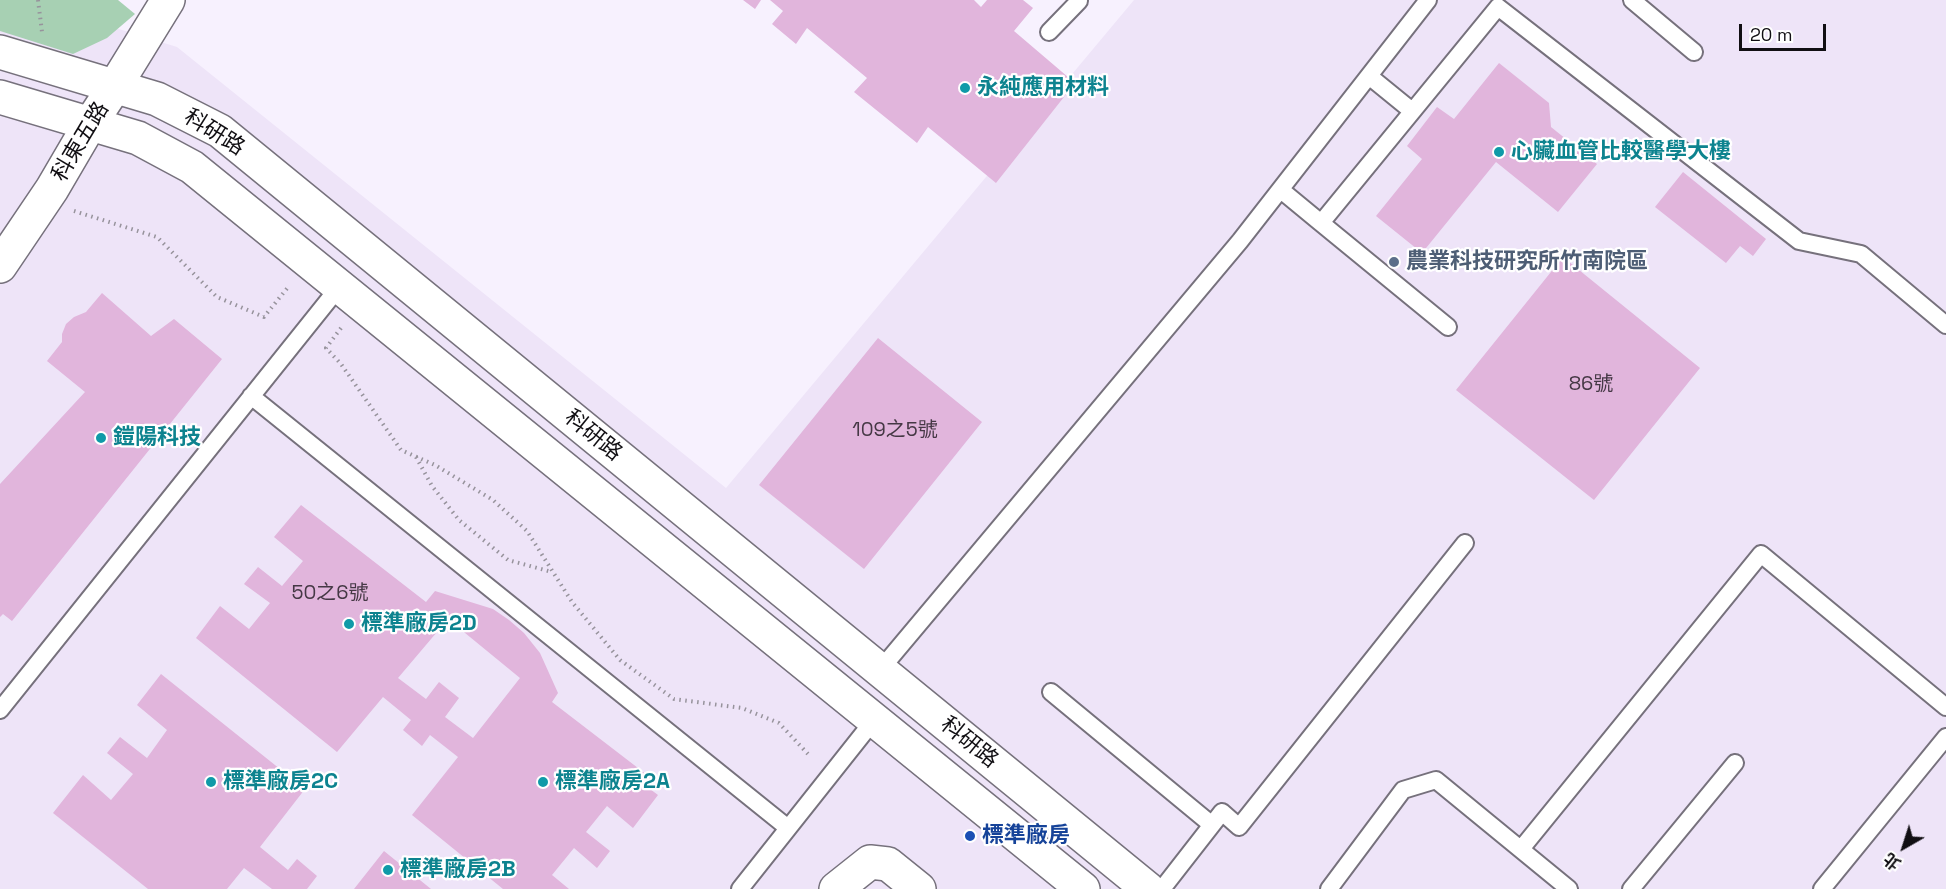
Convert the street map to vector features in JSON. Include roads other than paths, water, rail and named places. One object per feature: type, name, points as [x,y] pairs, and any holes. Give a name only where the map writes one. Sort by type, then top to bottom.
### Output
[{"type":"street","points":[[115,87],[168,0]]},
{"type":"street","name":"科研路","points":[[0,52],[157,99],[220,131],[1148,889]]},
{"type":"street","name":"科東五路","points":[[0,233],[79,120],[115,87]]},
{"type":"street","name":"科研路","points":[[0,97],[138,138],[192,167],[1083,889]]},
{"type":"street","name":"科東五路","points":[[0,266],[52,189],[79,120]]},
{"type":"street","points":[[836,889],[870,862],[888,864],[918,889]]},
{"type":"lane","points":[[1049,32],[1078,0]]},
{"type":"lane","points":[[880,670],[1240,241],[1428,0]]},
{"type":"lane","points":[[1632,0],[1694,52]]},
{"type":"lane","points":[[1321,223],[1412,111],[1494,3],[1799,241],[1861,254],[1946,325]]},
{"type":"lane","points":[[1369,76],[1412,111]]},
{"type":"lane","points":[[1281,190],[1448,327]]},
{"type":"lane","points":[[0,711],[339,287]]},
{"type":"lane","points":[[251,396],[788,828]]},
{"type":"lane","points":[[1162,889],[1222,812],[1239,827],[1465,543]]},
{"type":"lane","points":[[1521,849],[1761,554],[1946,707]]},
{"type":"lane","points":[[1051,692],[1212,825]]},
{"type":"lane","points":[[740,889],[874,720]]},
{"type":"lane","points":[[1822,889],[1946,737]]},
{"type":"lane","points":[[1631,889],[1735,763]]},
{"type":"lane","points":[[1329,889],[1403,790],[1436,780],[1569,889]]},
{"type":"place","name":"永純應用材料","points":[[965,88]]},
{"type":"place","name":"心臟血管比較醫學大樓","points":[[1499,152]]},
{"type":"place","name":"農業科技研究所竹南院區","points":[[1394,262]]},
{"type":"place","name":"鎧陽科技","points":[[101,438]]},
{"type":"place","name":"標準廠房2D","points":[[349,624]]},
{"type":"place","name":"標準廠房2C","points":[[211,782]]},
{"type":"place","name":"標準廠房2A","points":[[543,782]]},
{"type":"place","name":"標準廠房","points":[[970,836]]},
{"type":"place","name":"標準廠房2B","points":[[388,870]]}]
